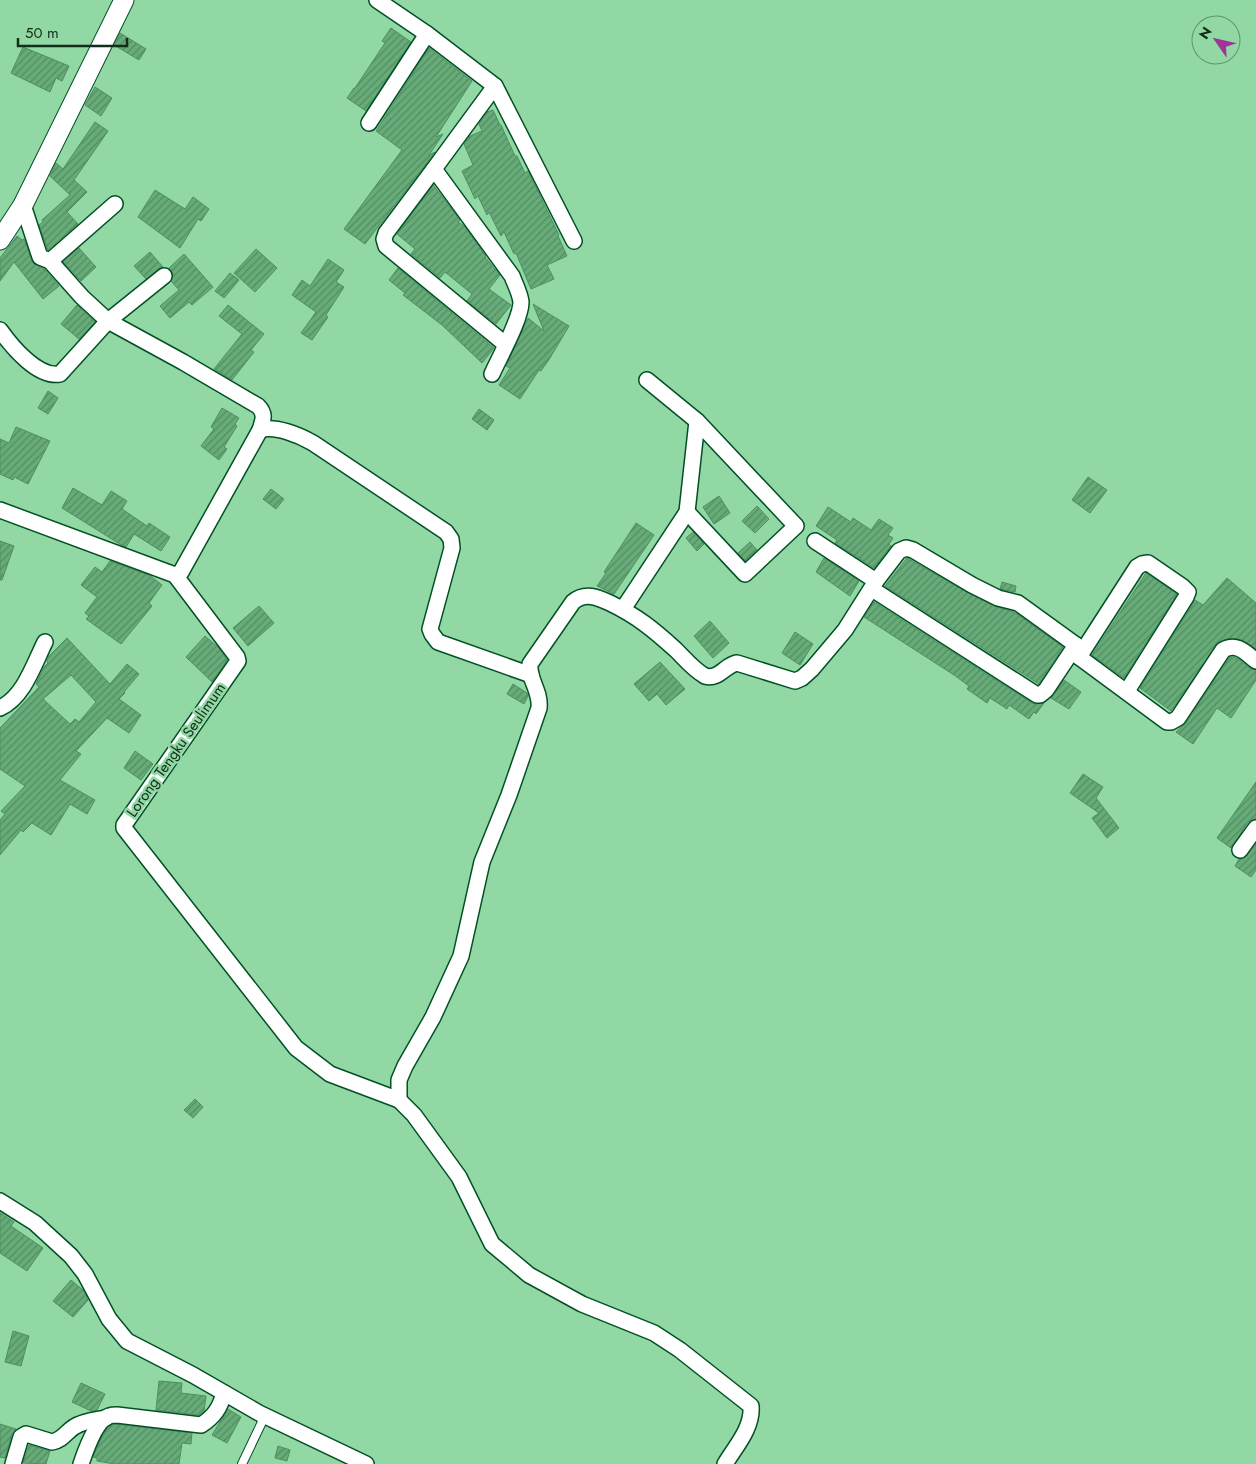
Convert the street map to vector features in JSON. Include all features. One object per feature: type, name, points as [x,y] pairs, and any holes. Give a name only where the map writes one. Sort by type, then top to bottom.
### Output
[{"type":"street","points":[[0,240],[23,205],[124,0]]},
{"type":"street","points":[[377,0],[427,34],[495,86],[574,241]]},
{"type":"street","points":[[369,123],[427,34]]},
{"type":"street","points":[[495,86],[386,233],[384,239],[386,246],[505,344]]},
{"type":"street","points":[[434,168],[512,276],[521,301],[519,314],[492,374]]},
{"type":"street","points":[[50,261],[115,204]]},
{"type":"street","points":[[0,510],[175,575],[181,572],[260,430],[264,417],[262,410],[258,406],[108,321],[82,297],[50,261],[40,257],[23,205]]},
{"type":"street","points":[[0,330],[17,352],[44,372],[53,376],[60,374],[108,321],[164,276]]},
{"type":"street","points":[[646,380],[697,421],[796,526],[745,574],[687,512]]},
{"type":"street","points":[[624,609],[687,512],[697,421]]},
{"type":"street","points":[[260,430],[272,428],[304,438],[446,532],[451,539],[452,548],[430,629],[432,634],[438,642],[531,675]]},
{"type":"street","points":[[815,541],[874,585],[1037,695],[1046,690],[1078,651],[1138,567],[1148,563],[1188,592],[1126,690]]},
{"type":"street","points":[[725,1464],[750,1424],[751,1406],[680,1350],[661,1338],[646,1329],[582,1304],[528,1275],[496,1249],[486,1236],[468,1193],[459,1177],[414,1116],[399,1100],[399,1080],[405,1066],[433,1017],[461,956],[482,862],[509,795],[539,708],[540,696],[531,675],[530,664],[573,602],[587,596],[593,596],[630,612],[709,678],[717,675],[731,664],[738,663],[795,681],[802,678],[812,669],[845,630],[899,551],[906,548],[913,550],[998,598],[1018,603],[1163,720],[1171,722],[1178,718],[1223,650],[1227,647],[1238,648],[1256,661]]},
{"type":"street","name":"Lorong Tengku Seulimum","points":[[175,575],[237,657],[238,661],[124,828],[296,1048],[330,1074],[399,1100]]},
{"type":"street","points":[[0,708],[11,701],[28,679],[45,642]]},
{"type":"street","points":[[1240,850],[1256,828]]},
{"type":"street","points":[[376,1090],[389,1087],[399,1080]]},
{"type":"street","points":[[0,1201],[35,1223],[71,1256],[85,1274],[109,1319],[122,1337],[260,1413],[366,1464]]},
{"type":"street","points":[[13,1464],[23,1435],[26,1434],[52,1442],[60,1440],[74,1427],[117,1415],[201,1425],[212,1418],[221,1404],[224,1393]]},
{"type":"street","points":[[81,1464],[88,1445],[102,1420],[106,1418]]},
{"type":"lane","points":[[242,1464],[262,1422],[260,1413]]},
{"type":"building","points":[[391,28],[411,42],[366,111],[347,98],[385,43],[382,41]]},
{"type":"building","points":[[120,33],[146,49],[139,60],[114,45]]},
{"type":"building","points":[[23,47],[69,66],[62,81],[56,78],[50,92],[11,73]]},
{"type":"building","points":[[429,48],[472,81],[436,137],[443,134],[429,155],[435,152],[365,244],[344,229],[402,150],[376,131]]},
{"type":"building","points":[[95,87],[112,98],[101,116],[85,105]]},
{"type":"building","points":[[493,110],[515,156],[517,156],[525,173],[528,171],[567,256],[547,265],[554,279],[531,289],[516,253],[514,254],[504,232],[501,236],[489,212],[487,215],[478,196],[475,199],[462,171],[473,165],[464,144],[470,136],[482,131],[479,124],[487,112]]},
{"type":"building","points":[[95,122],[108,131],[74,180],[87,192],[67,212],[78,224],[48,250],[39,225],[43,222],[42,220],[70,195],[50,176],[56,163],[63,169]]},
{"type":"building","points":[[433,185],[460,220],[458,222],[464,226],[500,275],[489,289],[511,305],[496,324],[467,301],[472,294],[445,272],[440,278],[411,254],[415,249],[397,234]]},
{"type":"building","points":[[155,190],[185,209],[193,197],[209,209],[201,221],[198,219],[180,248],[138,217]]},
{"type":"building","points":[[17,236],[22,240],[24,239],[33,263],[44,269],[59,286],[43,299],[14,262],[0,281],[0,258]]},
{"type":"building","points":[[79,248],[96,267],[81,281],[63,262]]},
{"type":"building","points":[[256,249],[277,268],[255,292],[234,273]]},
{"type":"building","points":[[150,252],[163,267],[146,279],[134,266]]},
{"type":"building","points":[[184,254],[213,287],[192,305],[189,302],[170,318],[160,306],[179,290],[171,281],[173,274],[169,268]]},
{"type":"building","points":[[328,259],[344,270],[336,282],[344,287],[326,315],[328,317],[312,340],[301,333],[316,312],[292,295],[302,280],[310,286]]},
{"type":"building","points":[[398,268],[494,348],[482,363],[442,325],[403,295],[405,293],[389,280]]},
{"type":"building","points":[[230,273],[239,280],[224,298],[215,291]]},
{"type":"building","points":[[533,304],[569,326],[550,358],[541,371],[539,370],[520,399],[499,385],[510,368],[506,366],[528,318],[544,331]]},
{"type":"building","points":[[77,305],[95,322],[79,339],[61,324]]},
{"type":"building","points":[[228,305],[264,334],[251,350],[254,352],[232,380],[214,369],[242,334],[219,316]]},
{"type":"building","points":[[48,391],[58,398],[48,414],[38,408]]},
{"type":"building","points":[[222,408],[239,418],[235,424],[237,426],[224,447],[227,449],[219,460],[201,446],[214,429],[211,427]]},
{"type":"building","points":[[479,409],[494,420],[487,430],[472,419]]},
{"type":"building","points":[[16,427],[50,441],[28,484],[14,477],[13,480],[0,474],[0,439],[9,443]]},
{"type":"building","points":[[1088,477],[1107,490],[1090,513],[1072,500]]},
{"type":"building","points":[[73,488],[102,505],[111,491],[127,501],[122,509],[147,526],[149,523],[170,537],[161,551],[134,534],[126,547],[123,546],[62,508]]},
{"type":"building","points":[[271,489],[284,499],[276,509],[263,499]]},
{"type":"building","points":[[719,496],[730,513],[714,524],[703,507]]},
{"type":"building","points":[[757,506],[769,519],[755,533],[742,521]]},
{"type":"building","points":[[828,507],[851,522],[853,518],[871,530],[879,519],[893,528],[888,535],[893,538],[889,544],[891,546],[874,568],[835,543],[837,540],[816,526]]},
{"type":"building","points":[[636,523],[654,535],[614,594],[597,586]]},
{"type":"building","points":[[693,532],[704,544],[697,551],[686,538]]},
{"type":"building","points":[[0,541],[14,546],[2,580],[0,580]]},
{"type":"building","points":[[750,542],[757,550],[745,561],[738,553]]},
{"type":"building","points":[[824,558],[859,581],[850,596],[816,572]]},
{"type":"building","points":[[907,558],[968,593],[994,606],[1014,612],[1063,647],[1039,684],[885,586]]},
{"type":"building","points":[[110,561],[149,575],[162,585],[149,603],[152,606],[121,644],[86,619],[89,616],[85,613],[97,597],[81,585],[95,567],[102,572]]},
{"type":"building","points":[[1146,573],[1177,594],[1124,678],[1092,655]]},
{"type":"building","points":[[1227,578],[1256,603],[1256,649],[1239,639],[1227,639],[1219,642],[1171,711],[1140,688],[1195,600],[1203,605]]},
{"type":"building","points":[[1002,582],[1016,586],[1015,592],[1000,589]]},
{"type":"building","points":[[874,602],[1032,703],[1044,703],[1036,714],[1034,712],[1029,719],[1009,705],[1007,709],[990,698],[987,703],[967,689],[969,686],[954,675],[864,617]]},
{"type":"building","points":[[259,606],[274,623],[248,646],[233,628]]},
{"type":"building","points":[[710,621],[729,643],[713,658],[694,636]]},
{"type":"building","points":[[795,632],[813,644],[800,665],[782,653]]},
{"type":"building","points":[[205,636],[219,648],[227,660],[212,682],[186,657]]},
{"type":"building","points":[[67,638],[110,684],[127,664],[139,674],[119,699],[141,715],[129,733],[107,718],[76,751],[81,754],[60,780],[95,800],[87,814],[70,804],[51,835],[32,823],[23,832],[21,830],[0,855],[0,820],[5,814],[1,811],[25,786],[0,769],[0,728],[39,687],[36,684],[48,663],[49,656]],"holes":[[[71,675],[96,702],[79,722],[75,719],[70,724],[43,699]]]},
{"type":"building","points":[[1233,657],[1256,670],[1256,680],[1231,718],[1217,708],[1193,744],[1176,732],[1186,723],[1229,658]]},
{"type":"building","points":[[660,662],[685,689],[666,705],[657,694],[649,701],[634,684]]},
{"type":"building","points":[[1064,680],[1081,692],[1069,709],[1051,698]]},
{"type":"building","points":[[513,684],[527,693],[528,696],[524,704],[507,694]]},
{"type":"building","points":[[135,751],[153,764],[141,780],[124,768]]},
{"type":"building","points":[[1083,774],[1103,787],[1096,798],[1119,828],[1107,838],[1092,818],[1099,813],[1070,793]]},
{"type":"building","points":[[1256,782],[1256,819],[1248,822],[1231,848],[1217,838]]},
{"type":"building","points":[[1256,844],[1256,870],[1251,877],[1235,866],[1239,859],[1247,856]]},
{"type":"building","points":[[195,1099],[203,1107],[193,1118],[184,1110]]},
{"type":"building","points":[[0,1213],[14,1222],[11,1226],[43,1248],[27,1271],[0,1253]]},
{"type":"building","points":[[71,1280],[84,1291],[88,1300],[73,1317],[53,1301]]},
{"type":"building","points":[[13,1331],[29,1336],[21,1366],[5,1362]]},
{"type":"building","points":[[159,1381],[182,1383],[181,1393],[206,1396],[204,1411],[199,1415],[156,1410]]},
{"type":"building","points":[[81,1383],[105,1394],[97,1410],[91,1411],[72,1402]]},
{"type":"building","points":[[228,1409],[241,1417],[227,1443],[212,1435]]},
{"type":"building","points":[[0,1424],[16,1429],[12,1434],[5,1458],[0,1457]]},
{"type":"building","points":[[114,1424],[192,1433],[191,1444],[182,1443],[179,1464],[114,1464],[97,1461],[97,1458],[93,1457],[100,1441],[107,1429]]},
{"type":"building","points":[[29,1445],[50,1451],[46,1464],[23,1463]]},
{"type":"building","points":[[278,1446],[290,1450],[287,1461],[275,1458]]}]
